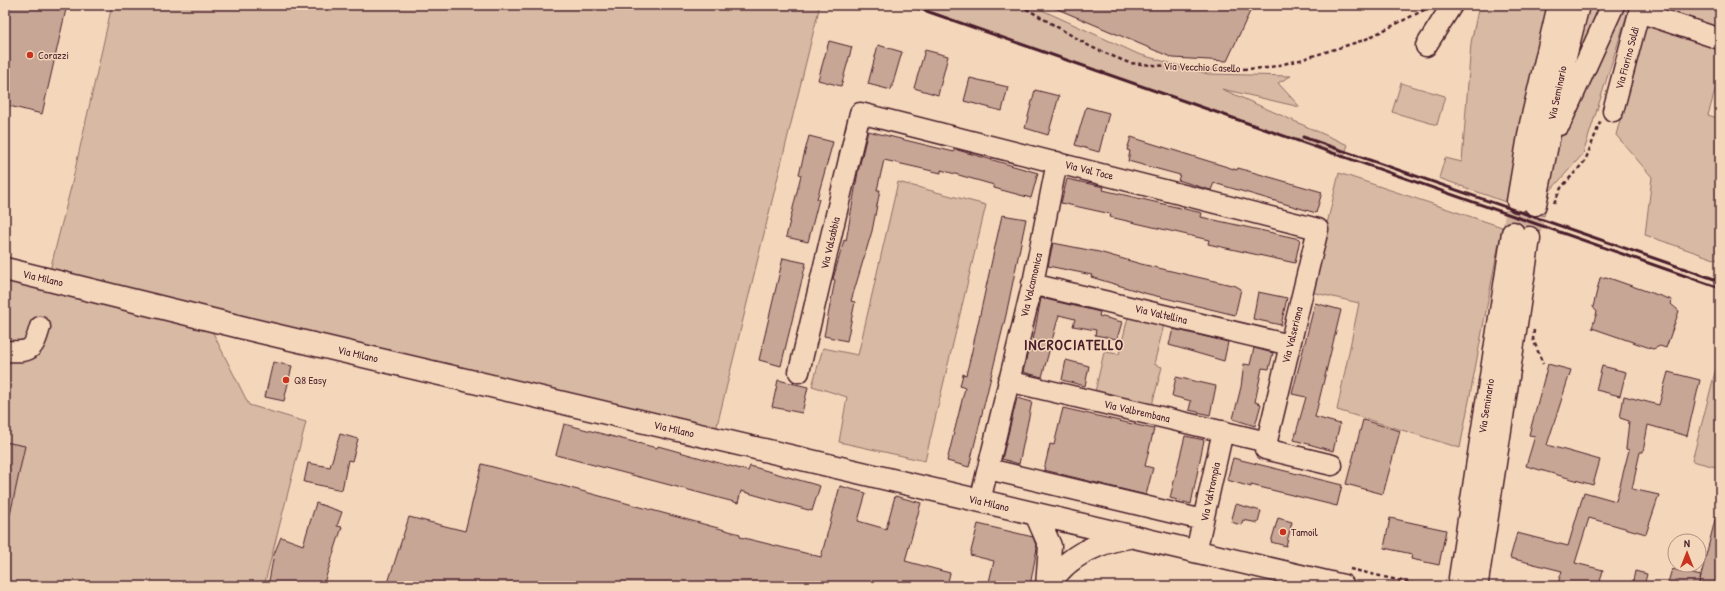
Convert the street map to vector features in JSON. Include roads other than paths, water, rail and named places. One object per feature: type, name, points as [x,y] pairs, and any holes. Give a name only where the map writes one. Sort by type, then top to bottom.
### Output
[{"type":"main road","points":[[1531,124],[1544,5]]},
{"type":"main road","name":"Via Seminario","points":[[1559,5],[1531,124],[1535,204],[1563,65],[1578,5]]},
{"type":"main road","points":[[1544,158],[1613,5]]},
{"type":"main road","name":"Via Seminario","points":[[1469,580],[1521,236]]},
{"type":"main road","name":"Via Milano","points":[[5,269],[257,331],[1343,586]]},
{"type":"main road","points":[[1036,514],[1050,546]]},
{"type":"main road","points":[[1047,585],[1050,546],[1061,527],[1068,522],[1073,530],[1074,544],[1069,562]]},
{"type":"main road","points":[[1047,585],[1069,562],[1102,544],[1133,537]]},
{"type":"street","points":[[1426,46],[1452,5]]},
{"type":"street","points":[[1640,8],[1720,39]]},
{"type":"street","name":"Via Fiorino Soldi","points":[[1613,111],[1640,8]]},
{"type":"street","name":"Via Val Toce","points":[[860,113],[1318,229]]},
{"type":"street","name":"Via Valsabbia","points":[[799,372],[860,113]]},
{"type":"street","name":"Via Valcamonica","points":[[980,501],[1032,284],[1057,162]]},
{"type":"street","name":"Via Valseriana","points":[[1267,442],[1318,229]]},
{"type":"street","name":"Via Valtellina","points":[[1032,284],[1290,344]]},
{"type":"street","points":[[5,351],[25,352],[35,344],[40,327]]},
{"type":"street","name":"Via Valbrembana","points":[[1008,381],[1267,442]]},
{"type":"street","name":"Via Valtrompia","points":[[1196,552],[1223,432]]},
{"type":"street","points":[[1267,442],[1266,449],[1332,465]]},
{"type":"street","points":[[988,469],[1203,520]]},
{"type":"tunnel","points":[[1513,233],[1518,201]]},
{"type":"tunnel","points":[[1529,238],[1535,204]]},
{"type":"railway","points":[[909,5],[1720,288]]},
{"type":"railway","points":[[1303,137],[1720,281]]},
{"type":"place","name":"Corazzi","points":[[30,55]]},
{"type":"place","name":"Q8 Easy","points":[[286,380]]},
{"type":"place","name":"Tamoil","points":[[1283,532]]},
{"type":"district","name":"INCROCIATELLO","points":[[1074,344]]}]
